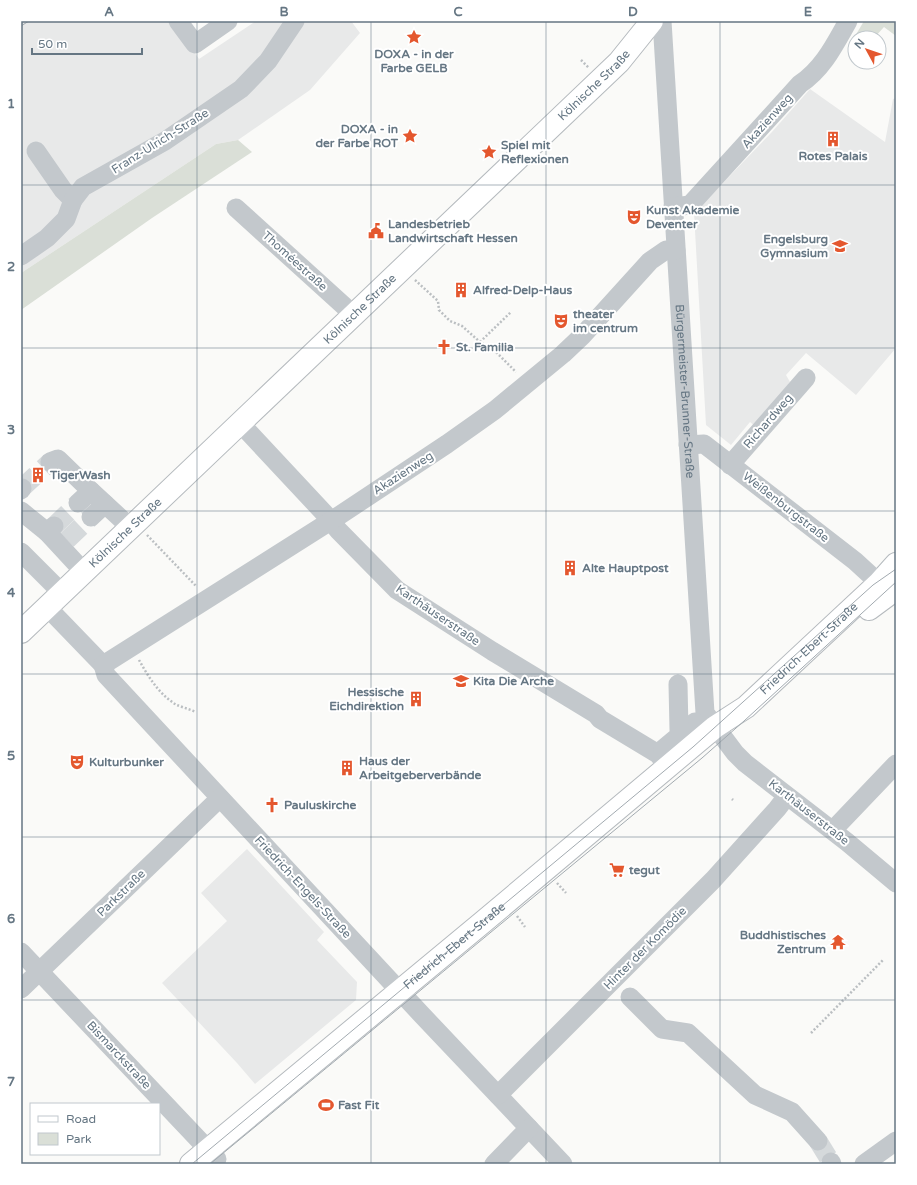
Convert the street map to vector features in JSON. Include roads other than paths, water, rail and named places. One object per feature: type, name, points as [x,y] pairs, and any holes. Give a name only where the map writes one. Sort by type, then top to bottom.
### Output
[{"type":"main road","name":"Kölnische Straße","points":[[21,632],[84,572],[138,531],[240,423],[619,62],[651,23]]},
{"type":"main road","name":"Friedrich-Ebert-Straße","points":[[191,1164],[212,1158],[404,996],[592,849],[635,808],[672,757],[701,732],[853,622],[889,592],[896,564]]},
{"type":"main road","name":"Friedrich-Ebert-Straße","points":[[701,732],[746,707],[889,592]]},
{"type":"street","points":[[178,21],[195,44],[228,21]]},
{"type":"street","name":"Franz-Ulrich-Straße","points":[[21,256],[47,238],[66,219],[73,200],[83,187],[165,141],[241,89],[268,61],[295,21]]},
{"type":"street","name":"Akazienweg","points":[[674,206],[690,205],[716,178],[800,84],[807,79],[828,56],[848,21]]},
{"type":"street","name":"Bürgermeister-Brunner-Straße","points":[[651,23],[664,52],[705,713],[701,732]]},
{"type":"street","points":[[36,151],[63,190],[73,200]]},
{"type":"street","name":"Thoméestraße","points":[[236,208],[354,315]]},
{"type":"street","name":"Akazienweg","points":[[103,665],[447,444],[495,410],[563,354],[582,336],[650,261],[666,250],[676,250]]},
{"type":"street","name":"Richardweg","points":[[730,464],[806,378]]},
{"type":"street","name":"Karthäuserstraße","points":[[240,423],[397,590],[492,651],[596,714],[600,719],[658,754],[672,757]]},
{"type":"street","name":"Weißenburgstraße","points":[[688,445],[704,444],[855,561],[889,592]]},
{"type":"street","points":[[50,462],[58,459],[84,497],[105,504],[138,531]]},
{"type":"street","points":[[92,517],[105,504]]},
{"type":"street","points":[[21,512],[51,529],[64,543],[84,572]]},
{"type":"street","points":[[21,552],[55,600]]},
{"type":"street","name":"Friedrich-Engels-Straße","points":[[55,600],[103,665],[106,675],[404,996],[563,1164]]},
{"type":"street","points":[[678,684],[679,730],[701,732]]},
{"type":"street","points":[[617,719],[672,757],[701,732]]},
{"type":"street","name":"Karthäuserstraße","points":[[701,732],[735,753],[787,796],[833,830],[896,883]]},
{"type":"street","points":[[833,830],[896,764]]},
{"type":"street","name":"Hinter der Komödie","points":[[498,1095],[713,880],[787,796]]},
{"type":"street","name":"Parkstraße","points":[[21,989],[220,798]]},
{"type":"street","name":"Bismarckstraße","points":[[21,952],[212,1158]]},
{"type":"street","points":[[630,997],[662,1029],[688,1033],[755,1095],[792,1112],[818,1141]]},
{"type":"street","points":[[494,1164],[529,1128]]},
{"type":"street","points":[[864,1164],[896,1141]]},
{"type":"tunnel","points":[[22,488],[50,462]]},
{"type":"tunnel","points":[[54,526],[78,503]]},
{"type":"tunnel","points":[[67,540],[91,517]]},
{"type":"tunnel","points":[[818,1141],[831,1162]]},
{"type":"tram line","points":[[21,26],[29,21]]},
{"type":"tram line","points":[[192,1164],[693,747],[873,585],[896,569]]},
{"type":"tram line","points":[[210,1164],[702,758],[896,582]]},
{"type":"place","name":"DOXA - in der Farbe GELB","points":[[414,37]]},
{"type":"place","name":"DOXA - in der Farbe ROT","points":[[410,136]]},
{"type":"place","name":"Rotes Palais","points":[[833,139]]},
{"type":"place","name":"Spiel mit Reflexionen","points":[[489,152]]},
{"type":"place","name":"Kunst Akademie Deventer","points":[[634,217]]},
{"type":"place","name":"Landesbetrieb Landwirtschaft Hessen","points":[[376,231]]},
{"type":"place","name":"Engelsburg Gymnasium","points":[[840,246]]},
{"type":"place","name":"Alfred-Delp-Haus","points":[[461,290]]},
{"type":"place","name":"theater im centrum","points":[[561,321]]},
{"type":"place","name":"St. Familia","points":[[444,347]]},
{"type":"place","name":"TigerWash","points":[[38,475]]},
{"type":"place","name":"Alte Hauptpost","points":[[570,568]]},
{"type":"place","name":"Kita Die Arche","points":[[461,681]]},
{"type":"place","name":"Hessische Eichdirektion","points":[[416,699]]},
{"type":"place","name":"Kulturbunker","points":[[77,762]]},
{"type":"place","name":"Haus der Arbeitgeberverbände","points":[[347,768]]},
{"type":"place","name":"Pauluskirche","points":[[272,805]]},
{"type":"place","name":"tegut","points":[[617,870]]},
{"type":"place","name":"Buddhistisches Zentrum","points":[[838,942]]},
{"type":"place","name":"Fast Fit","points":[[326,1105]]}]
